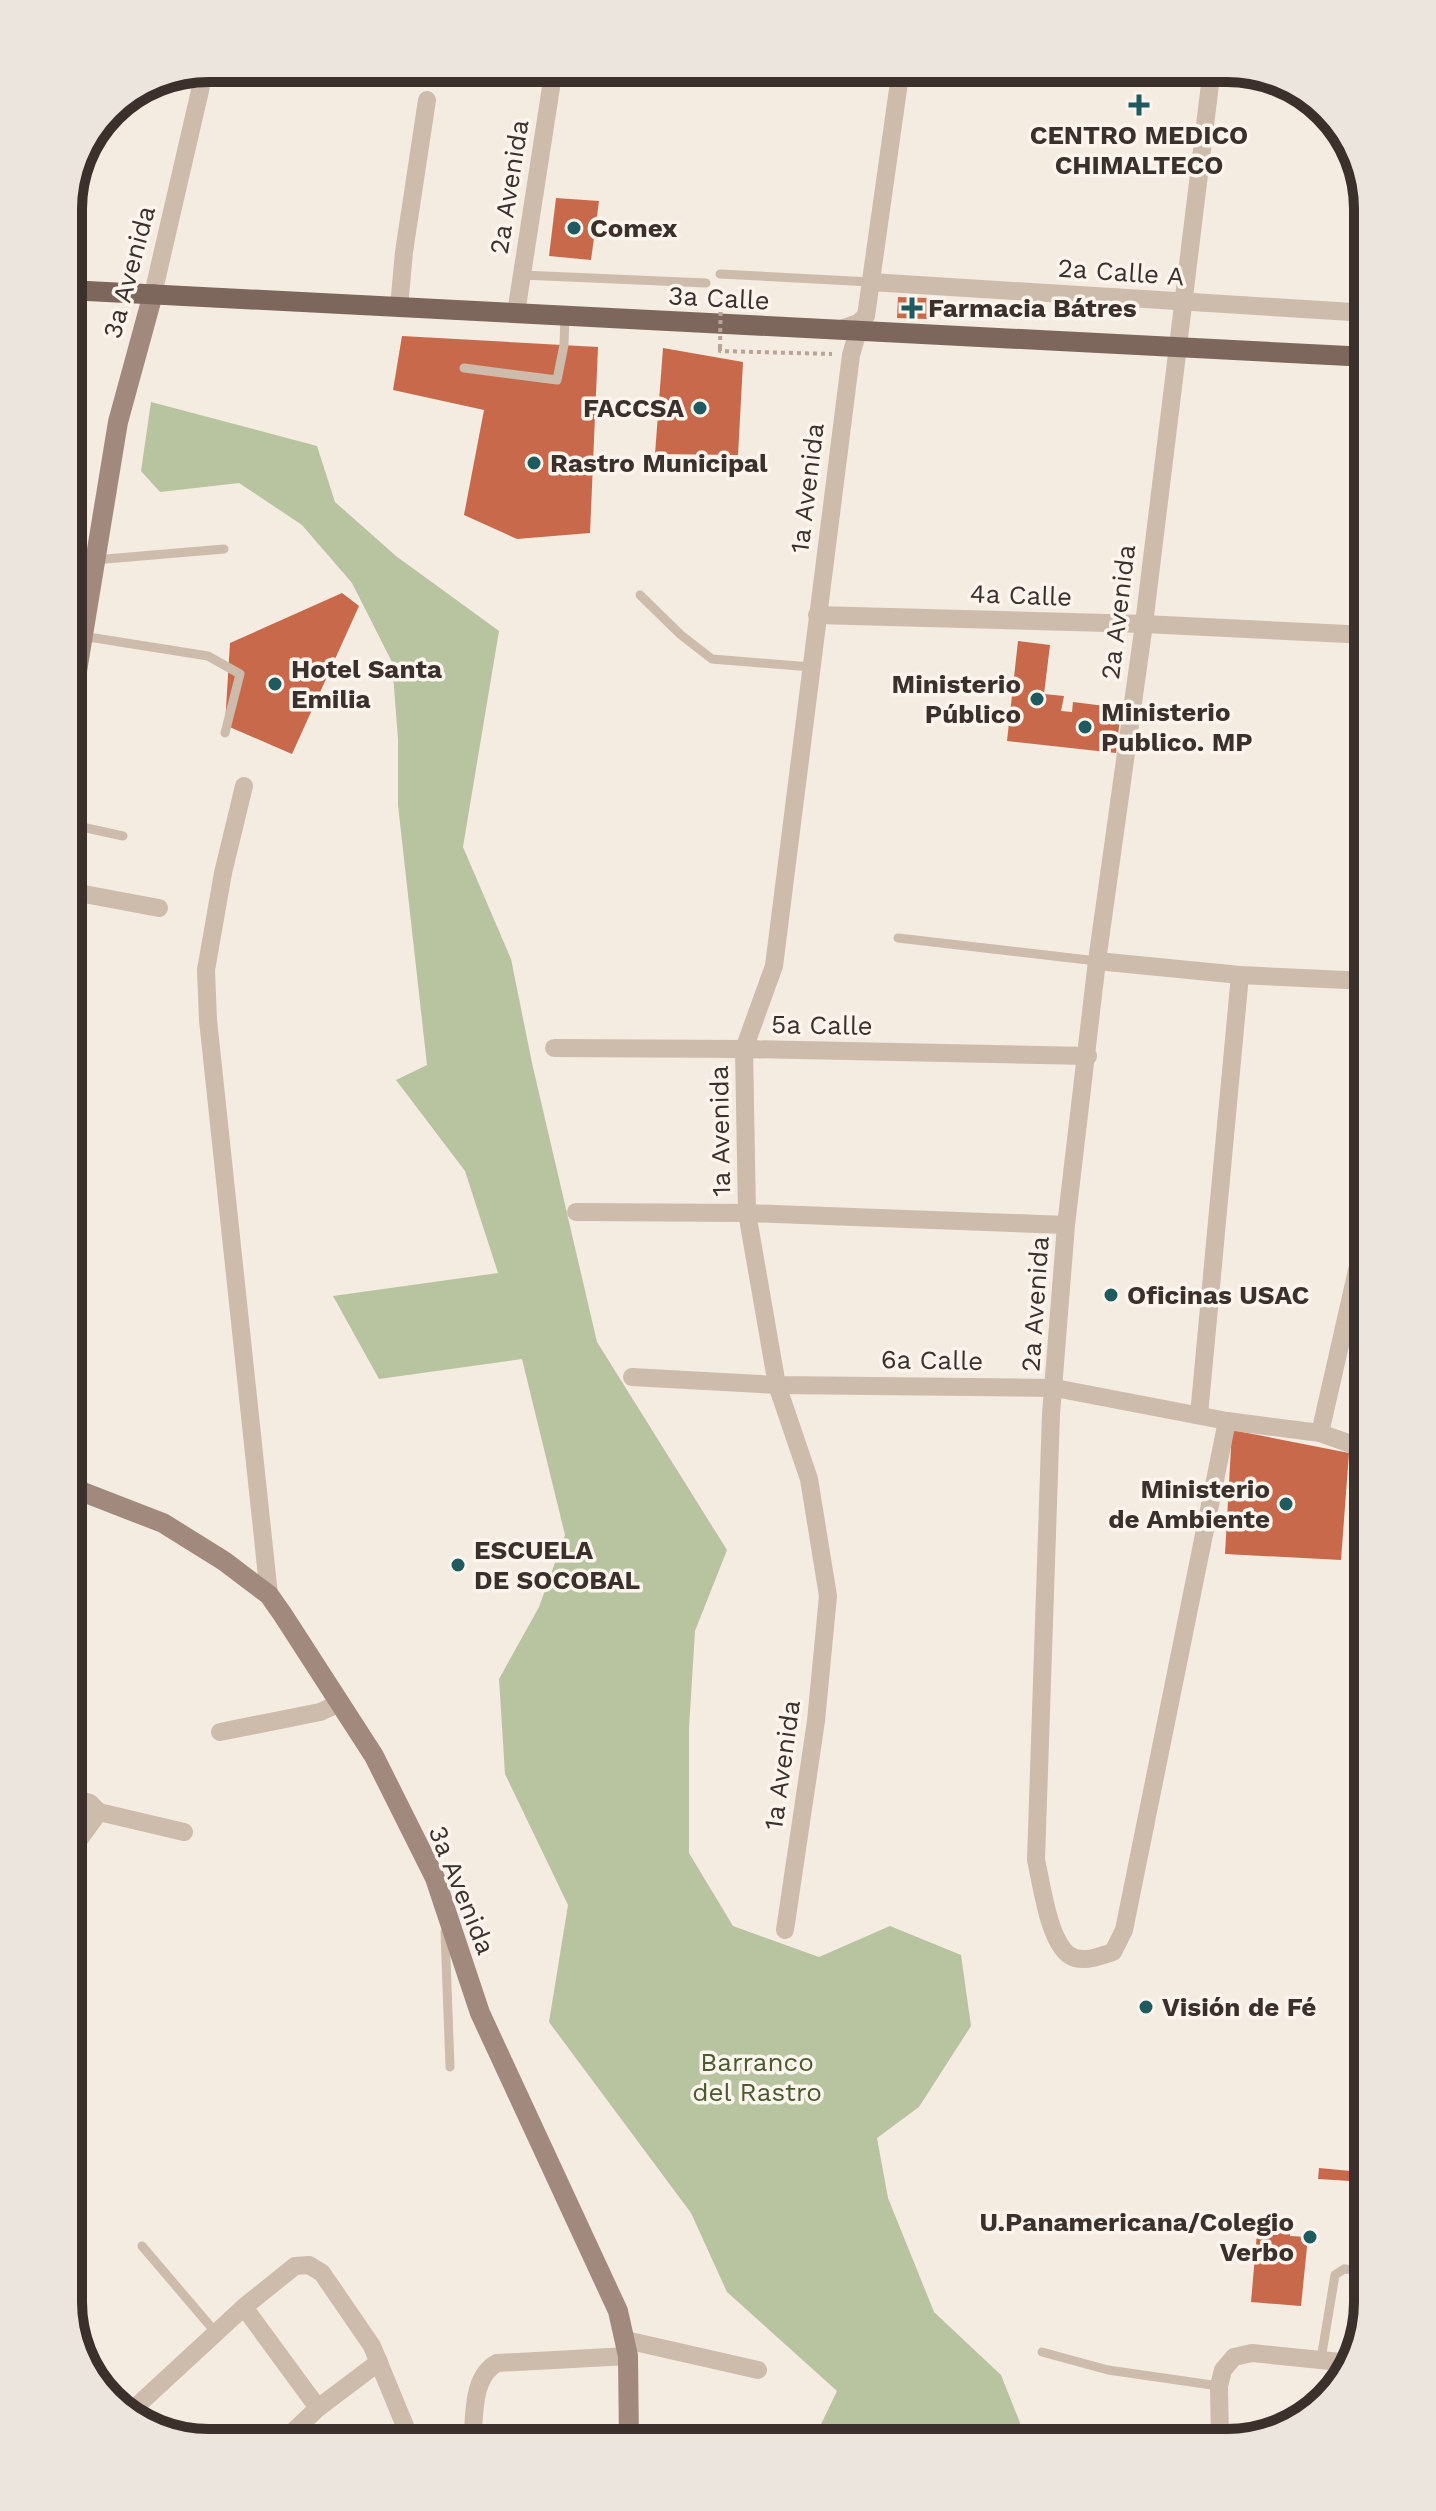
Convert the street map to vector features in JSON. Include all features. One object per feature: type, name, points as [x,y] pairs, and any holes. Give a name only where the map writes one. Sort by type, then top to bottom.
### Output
[{"type":"main road","name":"3a Calle","points":[[82,291],[565,316],[854,325],[887,331],[1354,356]]},
{"type":"main road","name":"3a Avenida","points":[[82,610],[94,560],[118,422],[153,294]]},
{"type":"main road","name":"3a Avenida","points":[[82,1491],[163,1523],[224,1561],[269,1595],[374,1756],[435,1878],[480,2013],[618,2311],[627,2348],[629,2429]]},
{"type":"street","name":"3a Avenida","points":[[153,294],[202,82]]},
{"type":"street","name":"2a Avenida","points":[[516,313],[552,82]]},
{"type":"street","name":"1a Avenida","points":[[785,1930],[816,1721],[828,1596],[809,1479],[777,1385],[747,1213],[744,1049],[774,966],[854,325],[871,282],[899,82]]},
{"type":"street","name":"2a Avenida","points":[[1210,82],[1144,624],[1097,961],[1066,1225],[1051,1414],[1036,1860],[1053,1931],[1069,1955],[1078,1959],[1091,1959],[1113,1952],[1124,1930],[1227,1421]]},
{"type":"street","points":[[399,307],[404,252],[427,100]]},
{"type":"street","name":"2a Calle A","points":[[871,282],[1354,312]]},
{"type":"street","name":"4a Calle","points":[[817,615],[1144,624],[1354,634]]},
{"type":"street","points":[[244,786],[223,873],[206,970],[208,1020],[269,1595]]},
{"type":"street","points":[[82,894],[159,908]]},
{"type":"street","points":[[1097,961],[1240,975],[1354,980]]},
{"type":"street","points":[[1199,1415],[1240,975]]},
{"type":"street","name":"5a Calle","points":[[554,1048],[1088,1056]]},
{"type":"street","points":[[576,1212],[747,1213],[1066,1225]]},
{"type":"street","points":[[1320,1433],[1354,1284]]},
{"type":"street","name":"6a Calle","points":[[632,1377],[777,1385],[1055,1388],[1227,1421],[1320,1433],[1354,1445]]},
{"type":"street","points":[[220,1732],[320,1712],[340,1703]]},
{"type":"street","points":[[82,1801],[90,1803],[99,1812],[184,1832]]},
{"type":"street","points":[[82,1836],[99,1812]]},
{"type":"street","points":[[137,2406],[244,2307],[295,2266],[309,2265],[322,2273],[372,2346],[406,2429]]},
{"type":"street","points":[[244,2307],[318,2408]]},
{"type":"street","points":[[474,2429],[480,2379],[487,2368],[497,2363],[627,2348],[758,2370]]},
{"type":"street","points":[[1220,2429],[1221,2378],[1234,2357],[1252,2353],[1339,2361]]},
{"type":"street","points":[[296,2429],[318,2408],[379,2362]]},
{"type":"lane","points":[[720,274],[871,282]]},
{"type":"lane","points":[[522,275],[706,283]]},
{"type":"lane","points":[[464,368],[557,380],[564,345],[565,316]]},
{"type":"lane","points":[[94,560],[224,549]]},
{"type":"lane","points":[[640,595],[681,635],[712,659],[811,667]]},
{"type":"lane","points":[[82,623],[208,656],[240,674],[225,733]]},
{"type":"lane","points":[[82,827],[123,836]]},
{"type":"lane","points":[[898,938],[1097,961]]},
{"type":"lane","points":[[444,1905],[450,2067]]},
{"type":"lane","points":[[142,2246],[217,2334]]},
{"type":"lane","points":[[1321,2359],[1335,2275],[1344,2269],[1354,2270]]},
{"type":"lane","points":[[1042,2352],[1108,2370],[1221,2378]]},
{"type":"path","points":[[721,291],[720,351],[826,354]]},
{"type":"green space","name":"Barranco del Rastro","points":[[151,402],[317,446],[335,502],[396,556],[499,631],[463,847],[511,959],[597,1342],[727,1550],[695,1631],[689,1728],[689,1853],[733,1926],[819,1957],[890,1926],[961,1955],[971,2026],[919,2107],[877,2138],[888,2198],[934,2312],[1001,2375],[1022,2429],[819,2429],[837,2391],[727,2292],[691,2213],[549,2022],[568,1905],[505,1774],[499,1679],[539,1607],[565,1535],[522,1359],[379,1379],[333,1296],[498,1273],[465,1171],[396,1080],[427,1065],[398,805],[398,739],[392,662],[352,583],[302,525],[239,483],[160,492],[141,471]]},
{"type":"building","name":"Comex","points":[[556,198],[599,201],[591,260],[549,256]]},
{"type":"building","name":"Farmacia Bátres","points":[[898,297],[928,298],[927,319],[897,318]]},
{"type":"building","name":"Rastro Municipal","points":[[402,336],[598,347],[590,533],[517,539],[464,515],[484,410],[393,390]]},
{"type":"building","name":"FACCSA","points":[[663,348],[743,362],[738,455],[655,454]]},
{"type":"building","name":"Hotel Santa Emilia","points":[[342,593],[359,606],[292,754],[225,725],[230,643]]},
{"type":"building","name":"Ministerio Público","points":[[1018,641],[1050,645],[1044,694],[1064,696],[1061,711],[1072,712],[1073,702],[1121,708],[1116,753],[1007,741]]},
{"type":"building","name":"Ministerio de Ambiente","points":[[1232,1430],[1349,1453],[1341,1560],[1225,1554]]},
{"type":"building","points":[[1319,2168],[1351,2171],[1350,2181],[1318,2179]]},
{"type":"building","points":[[1279,2222],[1291,2223],[1290,2236],[1308,2237],[1301,2306],[1251,2302],[1257,2233],[1278,2235]]},
{"type":"place","name":"CENTRO MEDICO CHIMALTECO","points":[[1139,105]]},
{"type":"place","name":"Comex","points":[[574,228]]},
{"type":"place","name":"Farmacia Bátres","points":[[912,308]]},
{"type":"place","name":"FACCSA","points":[[700,408]]},
{"type":"place","name":"Rastro Municipal","points":[[534,463]]},
{"type":"place","name":"Hotel Santa Emilia","points":[[275,684]]},
{"type":"place","name":"Ministerio Público","points":[[1037,699]]},
{"type":"place","name":"Ministerio Publico. MP","points":[[1085,727]]},
{"type":"place","name":"Oficinas USAC","points":[[1111,1295]]},
{"type":"place","name":"Ministerio de Ambiente","points":[[1286,1504]]},
{"type":"place","name":"ESCUELA DE SOCOBAL","points":[[458,1565]]},
{"type":"place","name":"Visión de Fé","points":[[1146,2007]]},
{"type":"place","name":"U.Panamericana/Colegio Verbo","points":[[1310,2237]]}]
